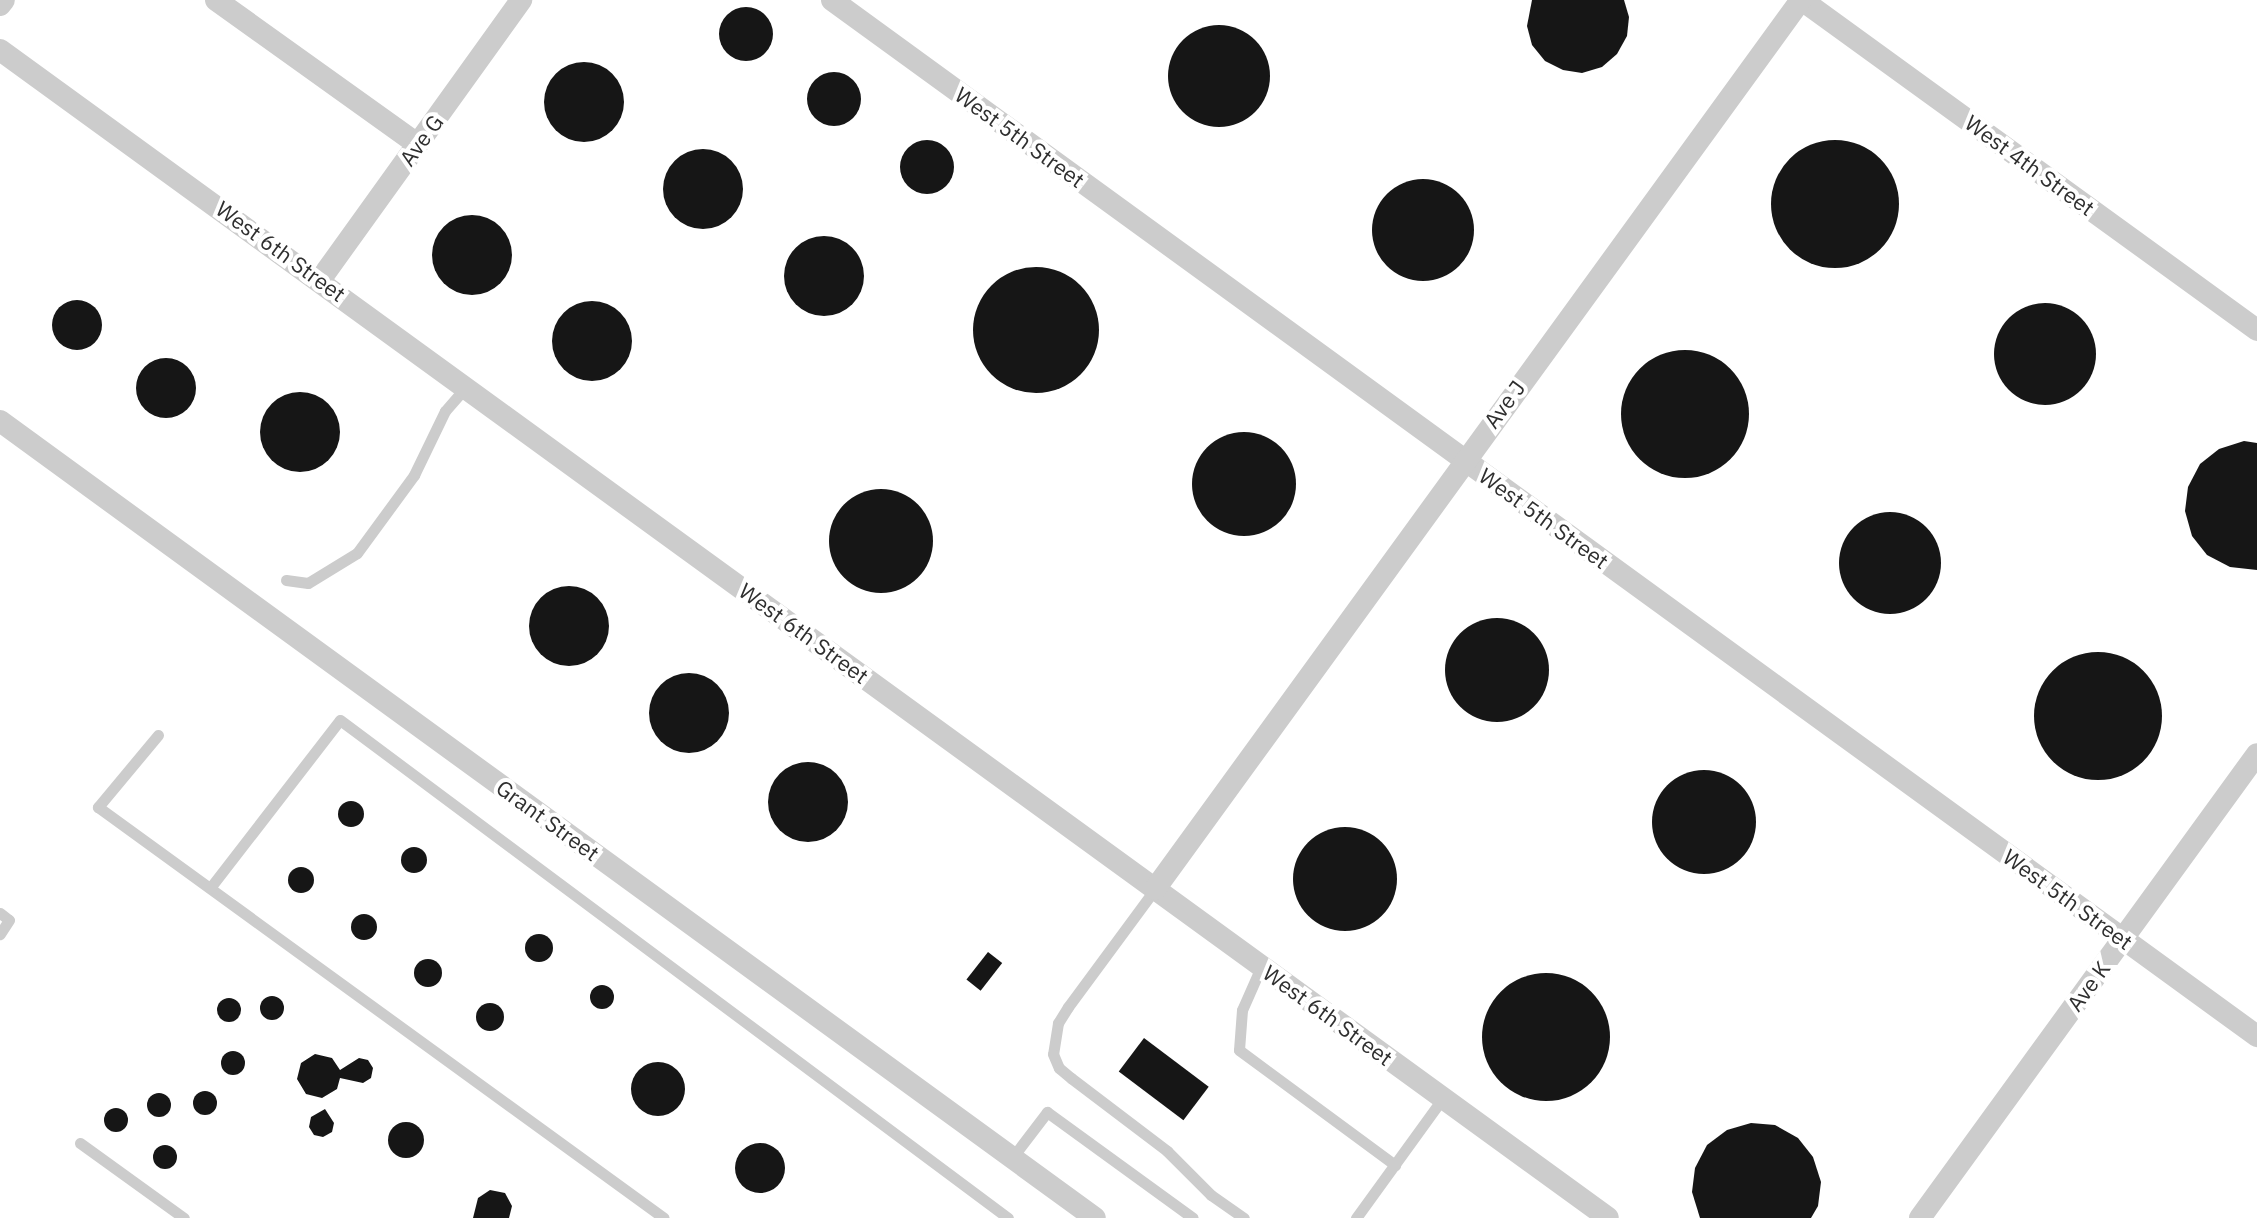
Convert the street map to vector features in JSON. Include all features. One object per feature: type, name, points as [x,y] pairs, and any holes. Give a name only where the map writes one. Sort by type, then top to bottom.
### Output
[{"type":"street","points":[[0,5],[4,0]]},
{"type":"street","points":[[216,0],[417,144]]},
{"type":"street","name":"Ave G","points":[[320,280],[521,0]]},
{"type":"street","name":"West 5th Street","points":[[832,0],[2257,1036]]},
{"type":"street","name":"Ave J","points":[[1155,889],[1464,459],[1802,0]]},
{"type":"street","name":"West 4th Street","points":[[1802,0],[2257,330]]},
{"type":"street","name":"West 6th Street","points":[[0,50],[1608,1218]]},
{"type":"street","name":"Grant Street","points":[[0,421],[1095,1218]]},
{"type":"street","name":"Ave K","points":[[1920,1218],[2257,754]]},
{"type":"lane","points":[[286,580],[308,583],[357,553],[414,475],[445,411],[466,386]]},
{"type":"lane","points":[[210,888],[340,720],[992,1213],[1008,1218]]},
{"type":"lane","points":[[158,735],[98,807],[664,1218]]},
{"type":"lane","points":[[1155,889],[1058,1023],[1053,1054],[1059,1068],[1167,1151],[1211,1195],[1244,1218]]},
{"type":"lane","points":[[0,913],[9,920],[0,934]]},
{"type":"lane","points":[[1261,967],[1242,1010],[1239,1050],[1395,1165]]},
{"type":"lane","points":[[1356,1218],[1443,1098]]},
{"type":"lane","points":[[1012,1158],[1047,1112],[1193,1218]]},
{"type":"lane","points":[[80,1143],[184,1218]]},
{"type":"building","points":[[1532,0],[1624,0],[1629,17],[1627,36],[1617,54],[1602,67],[1582,73],[1563,70],[1545,61],[1532,45],[1527,26]]},
{"type":"building","points":[[746,7],[765,15],[773,34],[765,53],[746,61],[727,53],[719,34],[727,15]]},
{"type":"building","points":[[1219,25],[1238,29],[1255,40],[1266,57],[1270,76],[1266,95],[1255,112],[1238,123],[1219,127],[1200,123],[1183,112],[1172,95],[1168,76],[1172,57],[1183,40],[1200,29]]},
{"type":"building","points":[[576,62],[592,62],[613,73],[624,94],[624,110],[613,131],[592,142],[576,142],[562,136],[550,124],[544,110],[544,94],[550,80],[562,68]]},
{"type":"building","points":[[834,72],[853,80],[861,99],[853,118],[834,126],[815,118],[807,99],[815,80]]},
{"type":"building","points":[[927,140],[946,148],[954,167],[946,186],[927,194],[908,186],[900,167],[908,148]]},
{"type":"building","points":[[1835,140],[1859,145],[1880,159],[1894,180],[1899,204],[1894,228],[1880,249],[1859,263],[1835,268],[1811,263],[1790,249],[1776,228],[1771,204],[1776,180],[1790,159],[1811,145]]},
{"type":"building","points":[[695,149],[711,149],[732,160],[743,181],[743,197],[732,218],[711,229],[695,229],[681,223],[669,211],[663,197],[663,181],[669,167],[681,155]]},
{"type":"building","points":[[1423,179],[1442,183],[1459,194],[1470,211],[1474,230],[1470,249],[1459,266],[1442,277],[1423,281],[1404,277],[1387,266],[1376,249],[1372,230],[1376,211],[1387,194],[1404,183]]},
{"type":"building","points":[[464,215],[480,215],[501,226],[512,247],[512,263],[501,284],[480,295],[464,295],[450,289],[438,277],[432,263],[432,247],[438,233],[450,221]]},
{"type":"building","points":[[816,236],[832,236],[853,247],[864,268],[864,284],[853,305],[832,316],[816,316],[802,310],[790,298],[784,284],[784,268],[790,254],[802,242]]},
{"type":"building","points":[[1036,267],[1060,272],[1080,286],[1094,306],[1099,330],[1094,354],[1080,374],[1060,388],[1036,393],[1012,388],[992,374],[978,354],[973,330],[978,306],[992,286],[1012,272]]},
{"type":"building","points":[[77,300],[95,307],[102,325],[95,343],[77,350],[59,343],[52,325],[59,307]]},
{"type":"building","points":[[584,301],[600,301],[621,312],[632,333],[632,349],[621,370],[600,381],[584,381],[570,375],[558,363],[552,349],[552,333],[558,319],[570,307]]},
{"type":"building","points":[[2045,303],[2064,307],[2081,318],[2092,335],[2096,354],[2092,373],[2081,390],[2064,401],[2045,405],[2026,401],[2009,390],[1998,373],[1994,354],[1998,335],[2009,318],[2026,307]]},
{"type":"building","points":[[1685,350],[1709,355],[1730,369],[1744,390],[1749,414],[1744,438],[1730,459],[1709,473],[1685,478],[1661,473],[1640,459],[1626,438],[1621,414],[1626,390],[1640,369],[1661,355]]},
{"type":"building","points":[[166,358],[187,367],[196,388],[187,409],[166,418],[145,409],[136,388],[145,367]]},
{"type":"building","points":[[292,392],[308,392],[329,403],[340,424],[340,440],[329,461],[308,472],[292,472],[278,466],[266,454],[260,440],[260,424],[266,410],[278,398]]},
{"type":"building","points":[[1244,432],[1264,436],[1281,447],[1292,464],[1296,484],[1292,504],[1281,521],[1264,532],[1244,536],[1224,532],[1207,521],[1196,504],[1192,484],[1196,464],[1207,447],[1224,436]]},
{"type":"building","points":[[2244,441],[2257,443],[2257,570],[2230,567],[2207,555],[2192,536],[2185,511],[2188,487],[2200,464],[2219,449]]},
{"type":"building","points":[[881,489],[901,493],[918,504],[929,521],[933,541],[929,561],[918,578],[901,589],[881,593],[861,589],[844,578],[833,561],[829,541],[833,521],[844,504],[861,493]]},
{"type":"building","points":[[1890,512],[1909,516],[1926,527],[1937,544],[1941,563],[1937,582],[1926,599],[1909,610],[1890,614],[1871,610],[1854,599],[1843,582],[1839,563],[1843,544],[1854,527],[1871,516]]},
{"type":"building","points":[[561,586],[577,586],[598,597],[609,618],[609,634],[598,655],[577,666],[561,666],[547,660],[535,648],[529,634],[529,618],[535,604],[547,592]]},
{"type":"building","points":[[1497,618],[1517,622],[1534,633],[1545,650],[1549,670],[1545,690],[1534,707],[1517,718],[1497,722],[1477,718],[1460,707],[1449,690],[1445,670],[1449,650],[1460,633],[1477,622]]},
{"type":"building","points":[[2098,652],[2122,657],[2143,671],[2157,692],[2162,716],[2157,740],[2143,761],[2122,775],[2098,780],[2074,775],[2053,761],[2039,740],[2034,716],[2039,692],[2053,671],[2074,657]]},
{"type":"building","points":[[681,673],[697,673],[718,684],[729,705],[729,721],[718,742],[697,753],[681,753],[667,747],[655,735],[649,721],[649,705],[655,691],[667,679]]},
{"type":"building","points":[[800,762],[816,762],[837,773],[848,794],[848,810],[837,831],[816,842],[800,842],[786,836],[774,824],[768,810],[768,794],[774,780],[786,768]]},
{"type":"building","points":[[1704,770],[1724,774],[1741,785],[1752,802],[1756,822],[1752,842],[1741,859],[1724,870],[1704,874],[1684,870],[1667,859],[1656,842],[1652,822],[1656,802],[1667,785],[1684,774]]},
{"type":"building","points":[[351,801],[360,805],[364,814],[360,823],[351,827],[342,823],[338,814],[342,805]]},
{"type":"building","points":[[1345,827],[1365,831],[1382,842],[1393,859],[1397,879],[1393,899],[1382,916],[1365,927],[1345,931],[1325,927],[1308,916],[1297,899],[1293,879],[1297,859],[1308,842],[1325,831]]},
{"type":"building","points":[[414,847],[423,851],[427,860],[423,869],[414,873],[405,869],[401,860],[405,851]]},
{"type":"building","points":[[301,867],[310,871],[314,880],[310,889],[301,893],[292,889],[288,880],[292,871]]},
{"type":"building","points":[[364,914],[373,918],[377,927],[373,936],[364,940],[355,936],[351,927],[355,918]]},
{"type":"building","points":[[539,934],[549,938],[553,948],[549,958],[539,962],[529,958],[525,948],[529,938]]},
{"type":"building","points":[[988,952],[1002,963],[981,991],[966,980]]},
{"type":"building","points":[[428,959],[438,963],[442,973],[438,983],[428,987],[418,983],[414,973],[418,963]]},
{"type":"building","points":[[1546,973],[1570,978],[1591,992],[1605,1013],[1610,1037],[1605,1061],[1591,1082],[1570,1096],[1546,1101],[1522,1096],[1501,1082],[1487,1061],[1482,1037],[1487,1013],[1501,992],[1522,978]]},
{"type":"building","points":[[602,985],[613,992],[614,997],[607,1008],[602,1009],[591,1002],[590,997],[597,986]]},
{"type":"building","points":[[272,996],[283,1003],[284,1008],[277,1019],[272,1020],[261,1013],[260,1008],[267,997]]},
{"type":"building","points":[[229,998],[240,1005],[241,1010],[234,1021],[229,1022],[218,1015],[217,1010],[224,999]]},
{"type":"building","points":[[490,1003],[500,1007],[504,1017],[500,1027],[490,1031],[480,1027],[476,1017],[480,1007]]},
{"type":"building","points":[[1144,1038],[1209,1087],[1183,1120],[1119,1072]]},
{"type":"building","points":[[233,1051],[244,1058],[245,1063],[238,1074],[233,1075],[222,1068],[221,1063],[228,1052]]},
{"type":"building","points":[[315,1054],[332,1058],[340,1070],[359,1058],[368,1060],[373,1068],[371,1078],[363,1083],[340,1078],[337,1089],[322,1098],[306,1094],[297,1079],[301,1063]]},
{"type":"building","points":[[658,1062],[677,1070],[685,1089],[677,1108],[658,1116],[639,1108],[631,1089],[639,1070]]},
{"type":"building","points":[[205,1091],[216,1098],[217,1103],[210,1114],[205,1115],[194,1108],[193,1103],[200,1092]]},
{"type":"building","points":[[159,1093],[170,1100],[171,1105],[164,1116],[159,1117],[148,1110],[147,1105],[154,1094]]},
{"type":"building","points":[[116,1108],[127,1115],[128,1120],[121,1131],[116,1132],[105,1125],[104,1120],[111,1109]]},
{"type":"building","points":[[325,1109],[334,1123],[332,1132],[323,1137],[314,1135],[309,1127],[311,1117]]},
{"type":"building","points":[[406,1122],[419,1127],[424,1140],[419,1153],[406,1158],[393,1153],[388,1140],[393,1127]]},
{"type":"building","points":[[1751,1123],[1775,1125],[1798,1138],[1813,1157],[1821,1182],[1818,1206],[1811,1218],[1700,1218],[1692,1192],[1695,1168],[1707,1145],[1727,1130]]},
{"type":"building","points":[[760,1143],[778,1150],[785,1168],[778,1186],[760,1193],[742,1186],[735,1168],[742,1150]]},
{"type":"building","points":[[165,1145],[176,1152],[177,1157],[170,1168],[165,1169],[154,1162],[153,1157],[160,1146]]},
{"type":"building","points":[[490,1190],[505,1193],[512,1206],[509,1218],[473,1218],[478,1198]]}]
